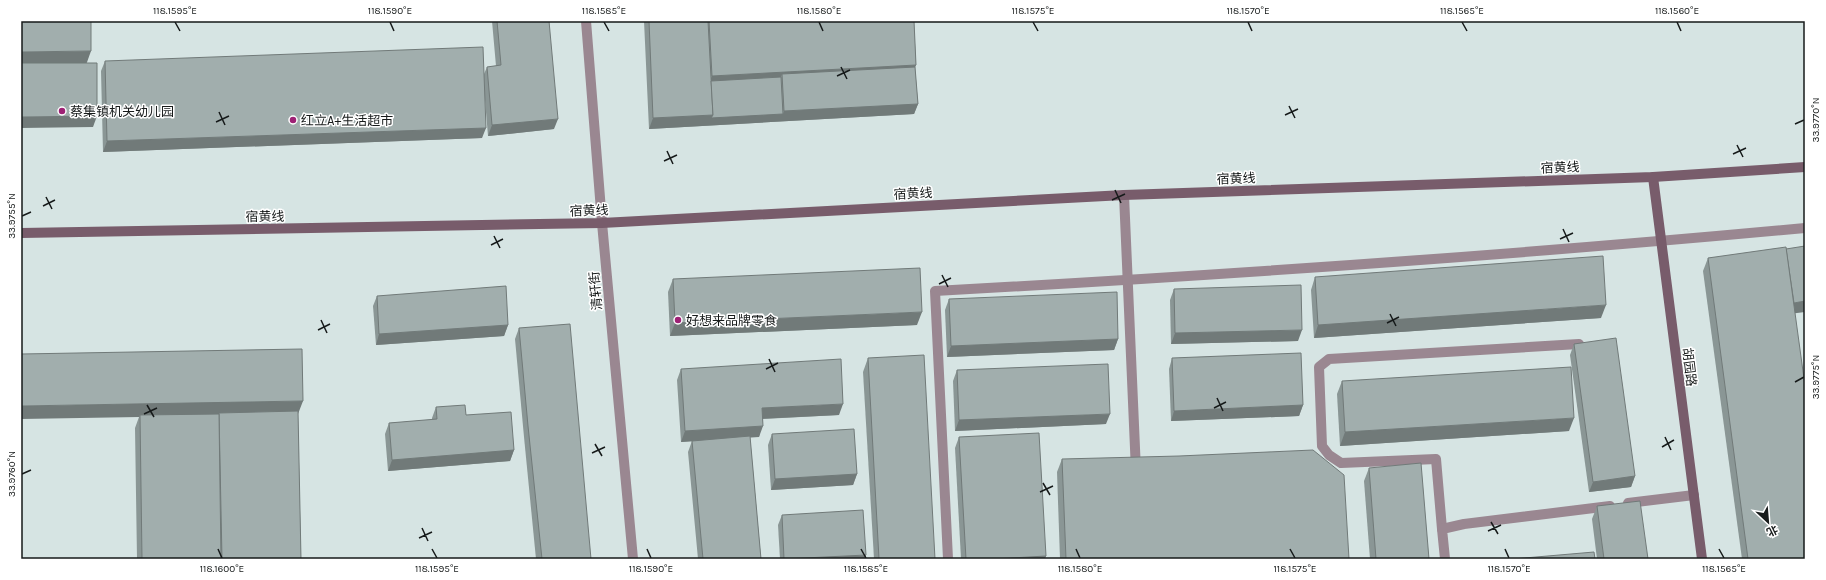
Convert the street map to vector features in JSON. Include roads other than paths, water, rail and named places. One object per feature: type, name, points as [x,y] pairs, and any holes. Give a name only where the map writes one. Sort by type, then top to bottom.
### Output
[{"type":"main road","name":"宿黄线","points":[[21,233],[602,223],[1124,195],[1653,177],[1805,167]]},
{"type":"main road","name":"胡园路","points":[[1653,177],[1702,559]]},
{"type":"street","name":"清轩街","points":[[586,21],[602,223],[633,559]]},
{"type":"street","points":[[1124,195],[1137,478]]},
{"type":"street","points":[[948,559],[935,291],[1128,280],[1661,241],[1805,228]]},
{"type":"street","points":[[1445,559],[1436,459],[1342,463],[1329,456],[1322,446],[1319,367],[1329,359],[1579,344]]},
{"type":"street","points":[[1442,530],[1464,524],[1694,495]]},
{"type":"place","name":"蔡集镇机关幼儿园","points":[[62,111]]},
{"type":"place","name":"红立A+生活超市","points":[[293,120]]},
{"type":"place","name":"好想来品牌零食","points":[[678,320]]}]
